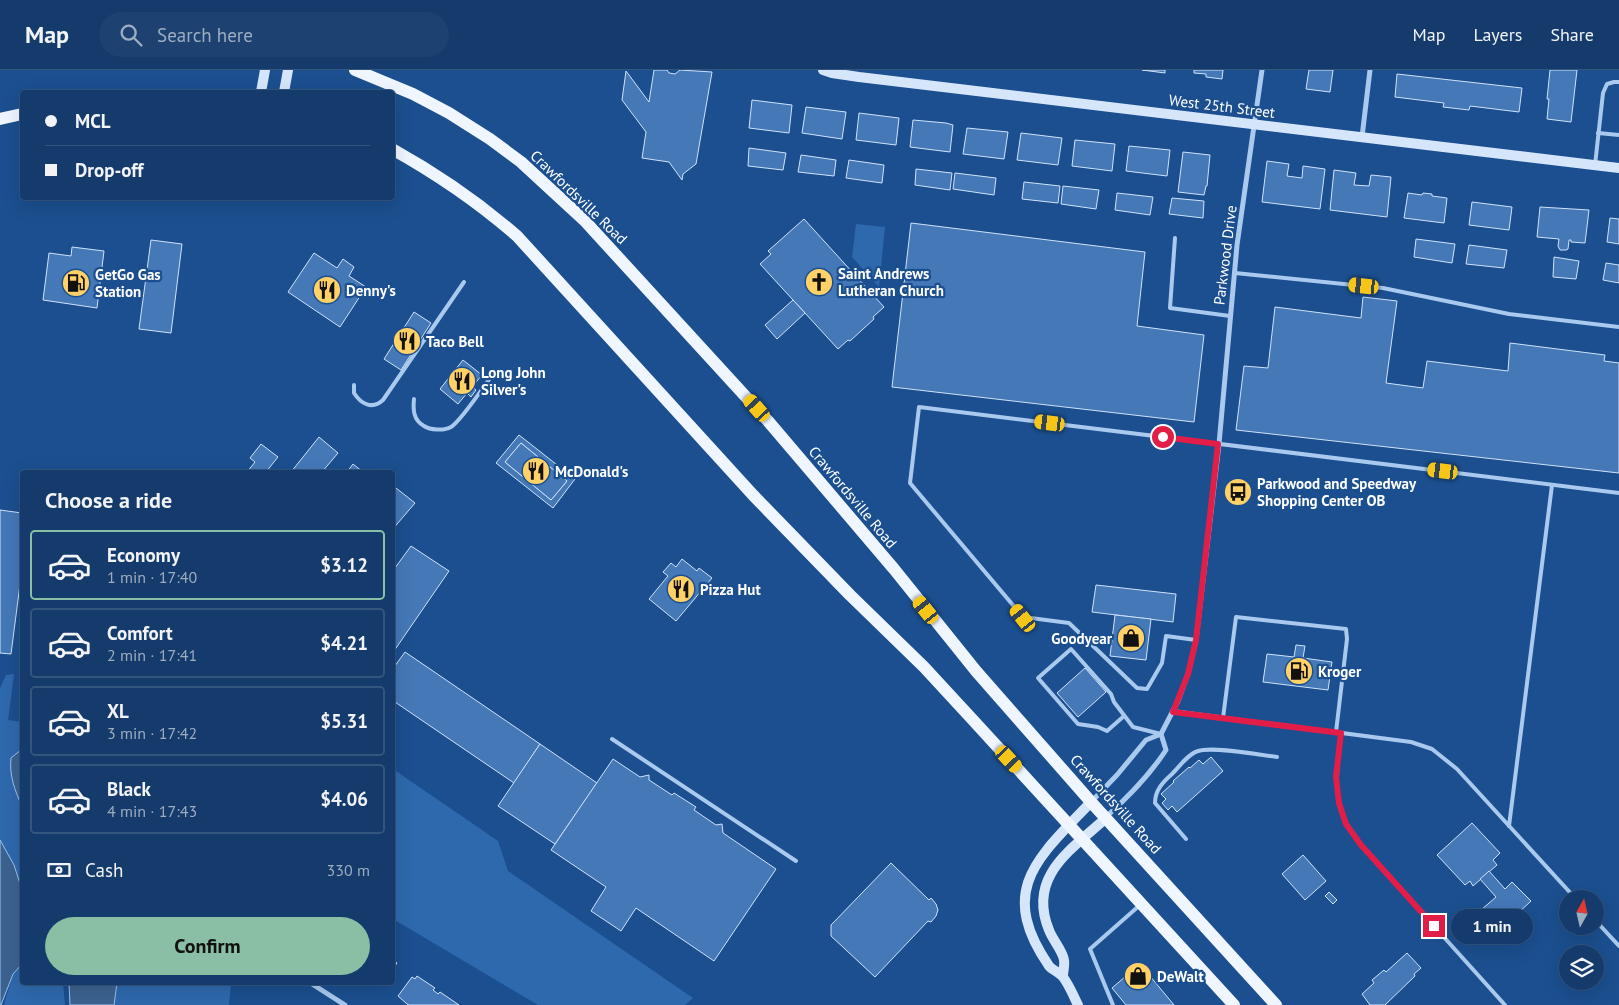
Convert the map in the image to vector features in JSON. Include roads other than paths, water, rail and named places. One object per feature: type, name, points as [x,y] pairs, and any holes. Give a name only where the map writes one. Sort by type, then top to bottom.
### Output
[{"type":"main road","name":"Crawfordsville Road","points":[[356,70],[413,94],[442,109],[490,139],[521,162],[584,220],[768,420],[894,569],[976,671],[1091,802],[1276,1005]]},
{"type":"main road","points":[[0,119],[20,114]]},
{"type":"main road","points":[[395,151],[452,184],[517,236],[753,495],[850,595],[924,667],[1234,1005]]},
{"type":"street","points":[[261,90],[265,70]]},
{"type":"street","points":[[284,90],[288,70]]},
{"type":"street","name":"West 25th Street","points":[[823,70],[859,77],[1619,168]]},
{"type":"street","name":"Parkwood Drive","points":[[1161,734],[1173,712],[1188,674],[1196,640],[1218,444],[1237,245],[1262,70]]},
{"type":"street","points":[[1362,137],[1370,70]]},
{"type":"street","points":[[1062,976],[1064,960],[1046,922],[1042,906],[1046,880],[1062,857],[1135,790],[1158,762],[1166,750],[1161,734],[1146,740],[1117,775],[1070,824],[1035,865],[1029,881],[1024,899],[1028,925],[1050,968],[1062,976],[1078,1005]]},
{"type":"street","points":[[314,985],[345,1005]]},
{"type":"lane","points":[[1595,165],[1603,93],[1607,84],[1619,82]]},
{"type":"lane","points":[[1598,133],[1619,135]]},
{"type":"lane","points":[[1176,238],[1170,308],[1230,316]]},
{"type":"lane","points":[[1235,273],[1383,288],[1509,314],[1619,327]]},
{"type":"lane","points":[[354,385],[354,393],[367,405],[373,406],[383,400],[464,282]]},
{"type":"lane","points":[[414,398],[413,412],[416,420],[423,426],[445,429],[452,426],[459,418],[495,371]]},
{"type":"lane","points":[[1196,640],[1166,636],[1162,663],[1147,689],[1137,688],[1069,623],[1023,618],[910,483],[919,407],[1619,493]]},
{"type":"lane","points":[[1509,826],[1552,485]]},
{"type":"lane","points":[[1223,718],[1236,617],[1346,629],[1347,639],[1336,777],[1339,803],[1346,824],[1361,845],[1505,1005]]},
{"type":"lane","points":[[1124,716],[1107,731],[1078,724],[1038,678],[1071,649],[1111,694],[1114,702],[1133,727],[1161,734]]},
{"type":"lane","points":[[1173,712],[1411,742],[1432,749],[1458,770],[1568,890]]},
{"type":"lane","points":[[612,739],[796,861]]},
{"type":"lane","points":[[1186,840],[1155,803],[1155,797],[1162,783],[1187,758],[1198,751],[1209,749],[1277,757]]},
{"type":"lane","points":[[1113,1005],[1090,949],[1141,903]]},
{"type":"lane","points":[[1604,930],[1619,946]]},
{"type":"place","name":"Saint Andrews Lutheran Church","points":[[819,282]]},
{"type":"place","name":"GetGo Gas Station","points":[[76,283]]},
{"type":"place","name":"Denny's","points":[[327,290]]},
{"type":"place","name":"Taco Bell","points":[[407,341]]},
{"type":"place","name":"Long John Silver's","points":[[462,381]]},
{"type":"place","name":"McDonald's","points":[[536,471]]},
{"type":"place","name":"Parkwood and Speedway Shopping Center OB","points":[[1238,492]]},
{"type":"place","name":"Pizza Hut","points":[[681,589]]},
{"type":"place","name":"Goodyear","points":[[1131,638]]},
{"type":"place","name":"Kroger","points":[[1299,671]]},
{"type":"place","name":"DeWalt","points":[[1138,976]]}]
